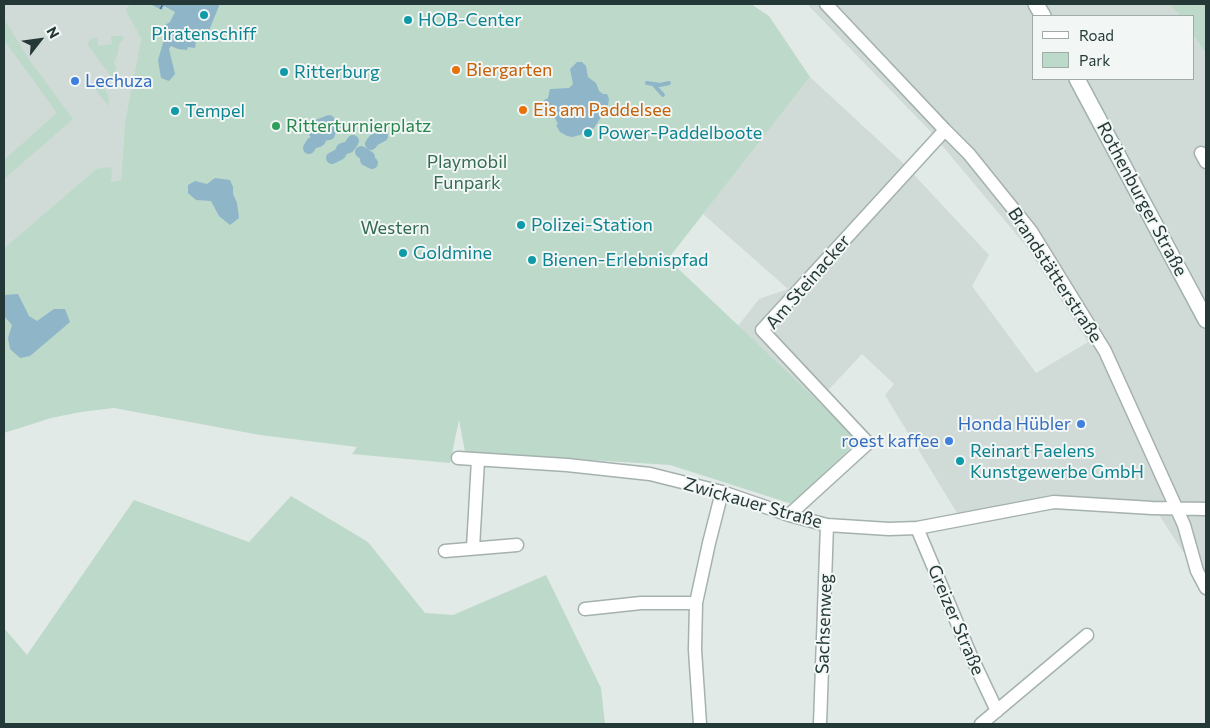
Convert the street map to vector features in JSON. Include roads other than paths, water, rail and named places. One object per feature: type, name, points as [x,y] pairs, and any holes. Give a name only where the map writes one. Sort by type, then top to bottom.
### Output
[{"type":"main road","points":[[1036,4],[1042,15]]},
{"type":"main road","name":"Rothenburger Straße","points":[[1078,80],[1206,320]]},
{"type":"street","name":"Brandstätterstraße","points":[[826,4],[970,154],[1031,231],[1105,351],[1178,510],[1197,572],[1206,588]]},
{"type":"street","name":"Am Steinacker","points":[[790,515],[868,443],[762,330],[945,130]]},
{"type":"street","name":"Zwickauer Straße","points":[[458,458],[567,464],[650,474],[722,492],[790,515],[827,525],[888,529],[917,528],[1054,502],[1178,510],[1206,509]]},
{"type":"street","points":[[473,548],[478,460]]},
{"type":"street","points":[[700,724],[695,650],[696,603],[722,492]]},
{"type":"street","name":"Sachsenweg","points":[[820,724],[827,525]]},
{"type":"street","name":"Greizer Straße","points":[[917,528],[971,656],[997,711]]},
{"type":"street","points":[[445,551],[517,545]]},
{"type":"street","points":[[585,609],[641,603],[696,603]]},
{"type":"street","points":[[981,724],[1086,635]]},
{"type":"water","points":[[150,4],[219,4],[208,33],[202,34],[198,41],[196,41],[195,48],[188,47],[187,50],[171,46],[169,49],[175,74],[169,81],[161,78],[158,60],[165,36],[165,25],[170,22],[175,12],[164,6],[162,10]]},
{"type":"water","name":"Power-Paddelboote","points":[[577,62],[582,62],[586,66],[588,77],[596,83],[599,91],[607,94],[609,99],[607,111],[594,128],[588,133],[572,137],[560,132],[555,118],[542,107],[541,102],[548,98],[550,89],[569,88],[573,84],[570,69]]},
{"type":"water","points":[[215,178],[230,180],[233,187],[239,218],[230,225],[219,216],[211,201],[196,200],[188,193],[188,185],[195,181],[207,184]]},
{"type":"water","points":[[18,294],[29,316],[37,321],[54,309],[65,309],[70,322],[30,356],[20,358],[10,349],[8,338],[12,325],[4,316],[4,295]]},
{"type":"waterway","points":[[647,83],[660,85],[669,83]]},
{"type":"waterway","points":[[654,85],[663,95]]},
{"type":"waterway","points":[[315,133],[319,131],[319,125],[329,121]]},
{"type":"waterway","points":[[309,148],[312,143],[319,141],[323,135],[329,134],[331,127],[338,127]]},
{"type":"waterway","points":[[371,144],[382,136]]},
{"type":"waterway","points":[[332,158],[340,154],[342,149],[349,147],[353,141]]},
{"type":"waterway","points":[[361,152],[369,157],[366,160],[372,163]]},
{"type":"place","name":"Piratenschiff","points":[[204,15]]},
{"type":"place","name":"HOB-Center","points":[[408,20]]},
{"type":"place","name":"Biergarten","points":[[456,70]]},
{"type":"place","name":"Ritterburg","points":[[284,72]]},
{"type":"place","name":"Lechuza","points":[[75,81]]},
{"type":"place","name":"Eis am Paddelsee","points":[[523,110]]},
{"type":"place","name":"Tempel","points":[[175,111]]},
{"type":"place","name":"Ritterturnierplatz","points":[[276,126]]},
{"type":"place","name":"Power-Paddelboote","points":[[588,133]]},
{"type":"place","name":"Polizei-Station","points":[[521,225]]},
{"type":"place","name":"Goldmine","points":[[403,253]]},
{"type":"place","name":"Bienen-Erlebnispfad","points":[[532,260]]},
{"type":"place","name":"Honda Hübler","points":[[1081,424]]},
{"type":"place","name":"roest kaffee","points":[[949,441]]},
{"type":"place","name":"Reinart Faelens Kunstgewerbe GmbH","points":[[960,461]]},
{"type":"park label","name":"Playmobil Funpark","points":[[467,172]]},
{"type":"park label","name":"Western","points":[[395,228]]}]
